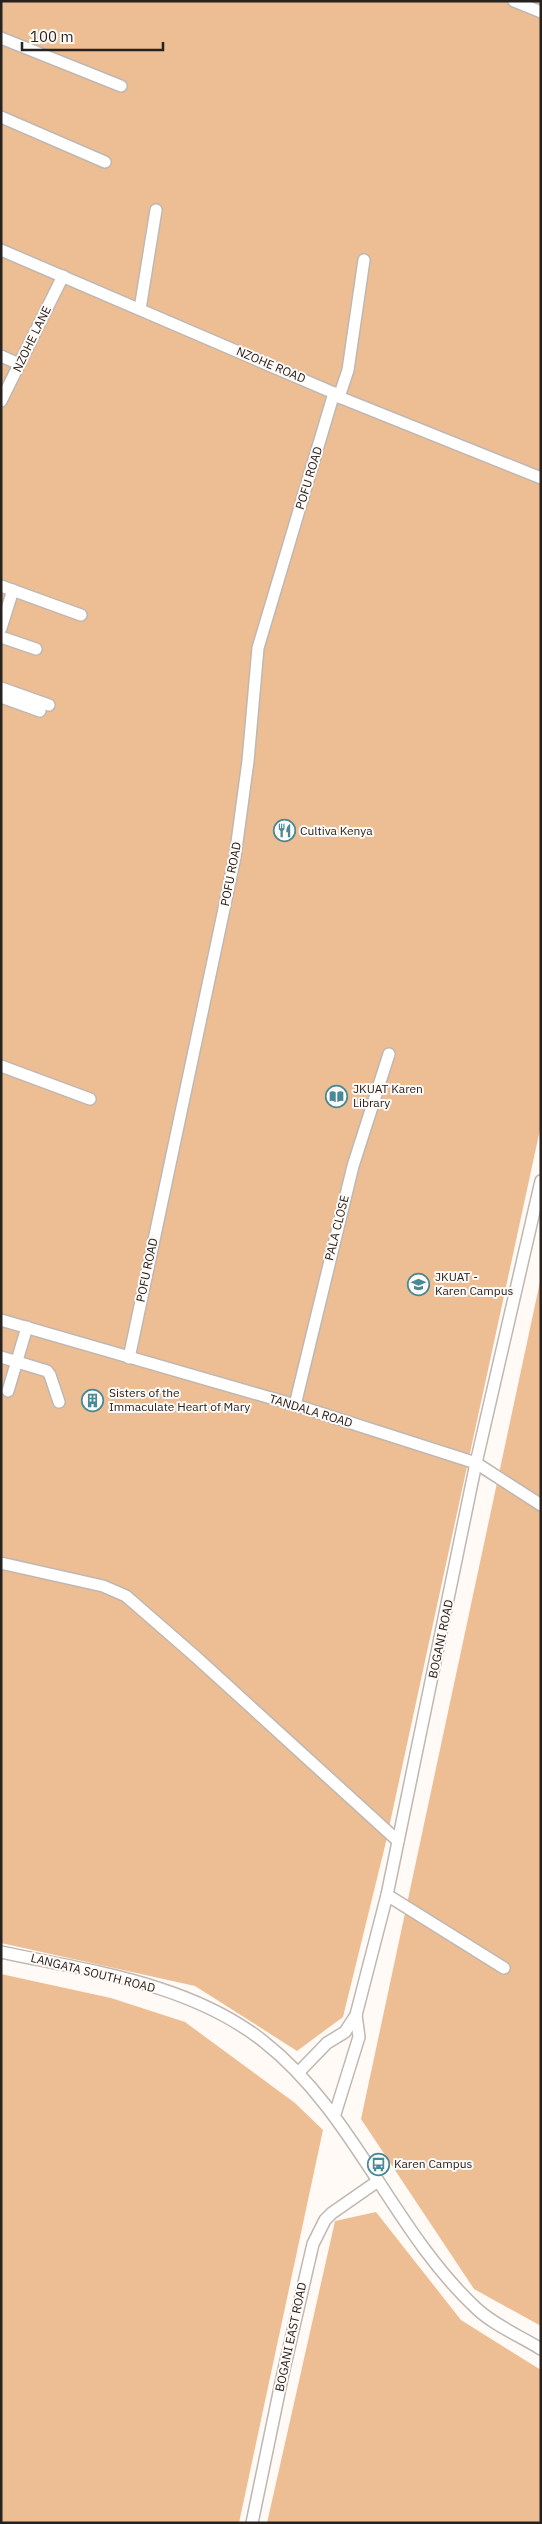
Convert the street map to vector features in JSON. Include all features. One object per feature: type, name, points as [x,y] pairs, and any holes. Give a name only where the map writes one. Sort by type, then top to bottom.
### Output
[{"type":"street","points":[[514,1],[541,12]]},
{"type":"street","points":[[1,38],[121,86]]},
{"type":"street","points":[[1,118],[105,162]]},
{"type":"street","points":[[140,309],[156,210]]},
{"type":"street","name":"NZOHE ROAD","points":[[1,250],[336,395],[541,478]]},
{"type":"street","name":"POFU ROAD","points":[[129,1358],[235,857],[248,761],[258,648],[336,395],[348,370],[364,260]]},
{"type":"street","name":"NZOHE LANE","points":[[1,401],[63,276]]},
{"type":"street","points":[[1,356],[20,364]]},
{"type":"street","points":[[1,586],[81,615]]},
{"type":"street","points":[[1,628],[13,590]]},
{"type":"street","points":[[1,637],[36,649]]},
{"type":"street","points":[[1,688],[45,708],[1,697]]},
{"type":"street","name":"PALA CLOSE","points":[[295,1405],[352,1166],[389,1054]]},
{"type":"street","points":[[1,1066],[90,1099]]},
{"type":"street","name":"BOGANI ROAD","points":[[298,2073],[327,2043],[345,2032],[356,2015],[387,1895],[476,1463],[541,1181]]},
{"type":"street","name":"TANDALA ROAD","points":[[1,1320],[295,1405],[476,1463],[541,1505]]},
{"type":"street","points":[[8,1391],[27,1327]]},
{"type":"street","points":[[1,1357],[47,1371],[59,1402]]},
{"type":"street","points":[[1,1563],[103,1586],[126,1596],[196,1657],[398,1841]]},
{"type":"street","points":[[387,1895],[504,1968]]},
{"type":"street","name":"LANGATA SOUTH ROAD","points":[[1,1952],[123,1978],[198,2003],[252,2033],[298,2073],[334,2114],[435,2263],[462,2295],[478,2310],[541,2349]]},
{"type":"street","points":[[334,2114],[359,2037],[356,2015]]},
{"type":"street","name":"BOGANI EAST ROAD","points":[[252,2523],[282,2378],[313,2244],[325,2220],[332,2213],[378,2181]]},
{"type":"shaded area","points":[[1,1],[541,1],[541,1125],[385,1846],[343,2017],[297,2051],[195,1986],[1,1943]]},
{"type":"shaded area","points":[[541,1277],[541,2326],[474,2289],[361,2119]]},
{"type":"shaded area","points":[[1,1974],[111,1998],[185,2022],[295,2103],[323,2130],[239,2523],[1,2523]]},
{"type":"shaded area","points":[[376,2212],[461,2320],[541,2370],[541,2523],[267,2523],[335,2221]]},
{"type":"place","name":"Cultiva Kenya","points":[[284,831]]},
{"type":"place","name":"JKUAT Karen Library","points":[[337,1096]]},
{"type":"place","name":"JKUAT - Karen Campus","points":[[419,1284]]},
{"type":"place","name":"Sisters of the Immaculate Heart of Mary","points":[[93,1400]]},
{"type":"place","name":"Karen Campus","points":[[378,2164]]}]
